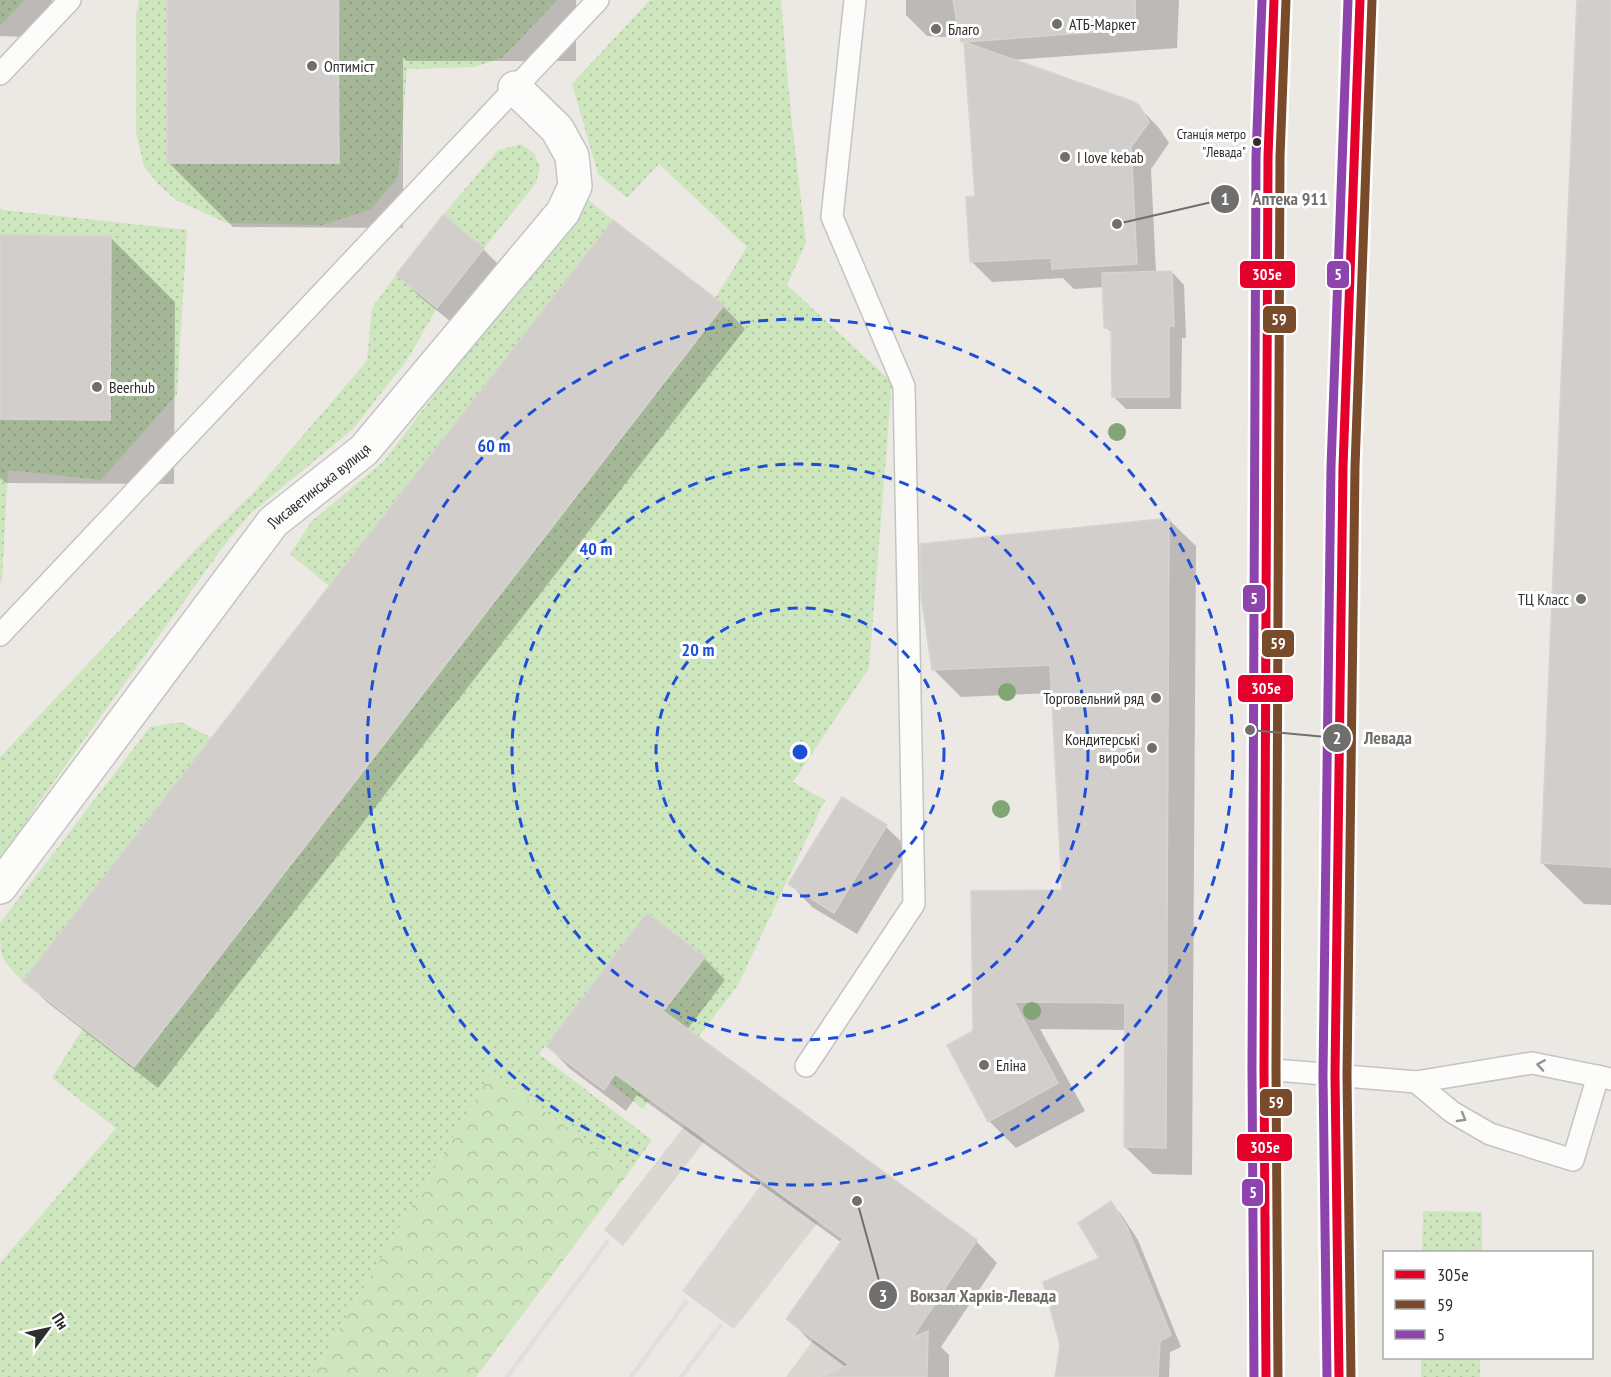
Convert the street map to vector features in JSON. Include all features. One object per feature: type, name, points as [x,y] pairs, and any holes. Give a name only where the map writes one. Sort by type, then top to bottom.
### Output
[{"type":"main road","points":[[1266,1377],[1264,1069],[1268,168],[1275,0]]},
{"type":"main road","points":[[1339,1377],[1335,1075],[1343,467],[1360,0]]},
{"type":"street","name":"Лисаветинська вулиця","points":[[0,887],[273,522],[364,450],[563,212],[575,186],[572,156],[557,129],[515,88]]},
{"type":"lane","points":[[0,74],[70,0]]},
{"type":"lane","points":[[0,635],[598,0]]},
{"type":"lane","points":[[806,1066],[914,904],[904,386],[832,217],[855,0]]},
{"type":"lane","points":[[1264,1069],[1416,1082],[1532,1063],[1605,1077],[1573,1160],[1490,1134],[1452,1112],[1416,1082]]},
{"type":"green space","points":[[0,0],[25,0],[0,26]]},
{"type":"green space","points":[[139,0],[167,0],[167,163],[338,163],[340,0],[557,0],[503,57],[475,67],[407,69],[398,177],[371,209],[322,225],[227,223],[176,200],[158,184],[144,166],[136,132],[136,16]]},
{"type":"green space","points":[[650,0],[781,0],[806,243],[787,285],[892,382],[869,668],[793,782],[825,800],[738,985],[643,1109],[609,1082],[704,957],[647,913],[539,1054],[652,1140],[629,1172],[491,1073],[311,1377],[0,1377],[0,1263],[116,1128],[52,1078],[83,1028],[135,1067],[723,306],[715,298],[747,247],[659,164],[627,198],[598,174],[572,84]]},
{"type":"green space","points":[[521,144],[534,153],[540,166],[536,183],[484,248],[443,215],[498,150]]},
{"type":"green space","points":[[585,197],[613,220],[329,586],[290,554],[312,521],[384,461]]},
{"type":"green space","points":[[0,208],[187,230],[177,394],[101,480],[8,470],[0,584]]},
{"type":"green space","points":[[396,275],[437,308],[407,360],[353,429],[251,513],[226,543],[37,805],[0,862],[0,757],[202,543],[256,490],[367,361],[372,308]]},
{"type":"green space","points":[[181,722],[212,738],[23,981],[3,957],[0,944],[0,923],[150,727]]},
{"type":"green space","points":[[491,1073],[629,1172],[476,1377],[311,1377]]},
{"type":"green space","points":[[1423,1211],[1482,1212],[1482,1251],[1422,1251]]},
{"type":"green space","points":[[1421,1359],[1480,1359],[1480,1377],[1421,1377]]},
{"type":"shaded area","points":[[686,1124],[706,1139],[623,1246],[604,1230]]},
{"type":"shaded area","points":[[764,1181],[819,1221],[734,1329],[682,1291]]},
{"type":"shaded area","points":[[814,1339],[851,1367],[844,1377],[786,1377]]},
{"type":"building","points":[[167,0],[338,0],[339,163],[167,163]]},
{"type":"building","name":"АТБ-Маркет","points":[[953,0],[1135,0],[1136,29],[961,42]]},
{"type":"building","name":"ТЦ Класс","points":[[1577,0],[1611,0],[1611,867],[1541,863]]},
{"type":"building","points":[[964,42],[1139,105],[1149,122],[1131,147],[1137,264],[1052,269],[1051,258],[970,262],[966,197],[975,196]]},
{"type":"building","points":[[443,215],[484,248],[437,308],[396,275]]},
{"type":"building","points":[[613,220],[724,305],[134,1067],[23,981]]},
{"type":"building","points":[[0,235],[111,236],[110,420],[0,419]]},
{"type":"building","points":[[1172,271],[1174,326],[1169,326],[1169,397],[1112,397],[1111,328],[1104,328],[1102,273]]},
{"type":"building","points":[[1169,518],[1166,1148],[1124,1147],[1125,1003],[1014,1002],[1058,1083],[988,1122],[947,1045],[973,1031],[971,891],[1062,890],[1050,665],[932,670],[921,596],[920,544]]},
{"type":"building","points":[[842,797],[887,825],[834,913],[788,884]]},
{"type":"building","points":[[647,913],[705,957],[663,1011],[977,1240],[912,1338],[928,1331],[927,1377],[822,1377],[849,1365],[786,1319],[843,1239],[615,1074],[604,1090],[546,1046]]},
{"type":"building","points":[[1111,1201],[1127,1227],[1171,1335],[1160,1341],[1158,1377],[1055,1377],[1060,1345],[1043,1282],[1099,1258],[1078,1223]]},
{"type":"railway","points":[[507,1377],[607,1242]]},
{"type":"railway","points":[[631,1377],[686,1302]]},
{"type":"railway","points":[[681,1377],[720,1326]]},
{"type":"transit line","name":"5","points":[[1254,1377],[1252,1069],[1256,157],[1262,0]]},
{"type":"transit line","name":"305e","points":[[1266,1377],[1264,1069],[1268,157],[1274,0]]},
{"type":"transit line","name":"59","points":[[1278,1377],[1276,1069],[1280,157],[1286,0]]},
{"type":"transit line","name":"5","points":[[1327,1377],[1323,1075],[1331,467],[1348,0]]},
{"type":"transit line","name":"305e","points":[[1339,1377],[1335,1075],[1343,467],[1360,0]]},
{"type":"transit line","name":"59","points":[[1351,1377],[1347,1075],[1355,467],[1372,0]]},
{"type":"place","name":"АТБ-Маркет","points":[[1057,24]]},
{"type":"place","name":"Благо","points":[[936,29]]},
{"type":"place","name":"Оптиміст","points":[[312,66]]},
{"type":"place","name":"Станція метро \"Левада\"","points":[[1257,142]]},
{"type":"place","name":"I love kebab","points":[[1065,157]]},
{"type":"place","name":"Аптека 911","points":[[1117,224]]},
{"type":"place","name":"Beerhub","points":[[97,387]]},
{"type":"place","name":"ТЦ Класс","points":[[1581,599]]},
{"type":"place","name":"Торговельний ряд","points":[[1156,698]]},
{"type":"place","name":"Левада","points":[[1250,730]]},
{"type":"place","name":"Кондитерські вироби","points":[[1152,748]]},
{"type":"place","name":"Еліна","points":[[984,1065]]},
{"type":"place","name":"Вокзал Харків-Левада","points":[[857,1201]]}]
